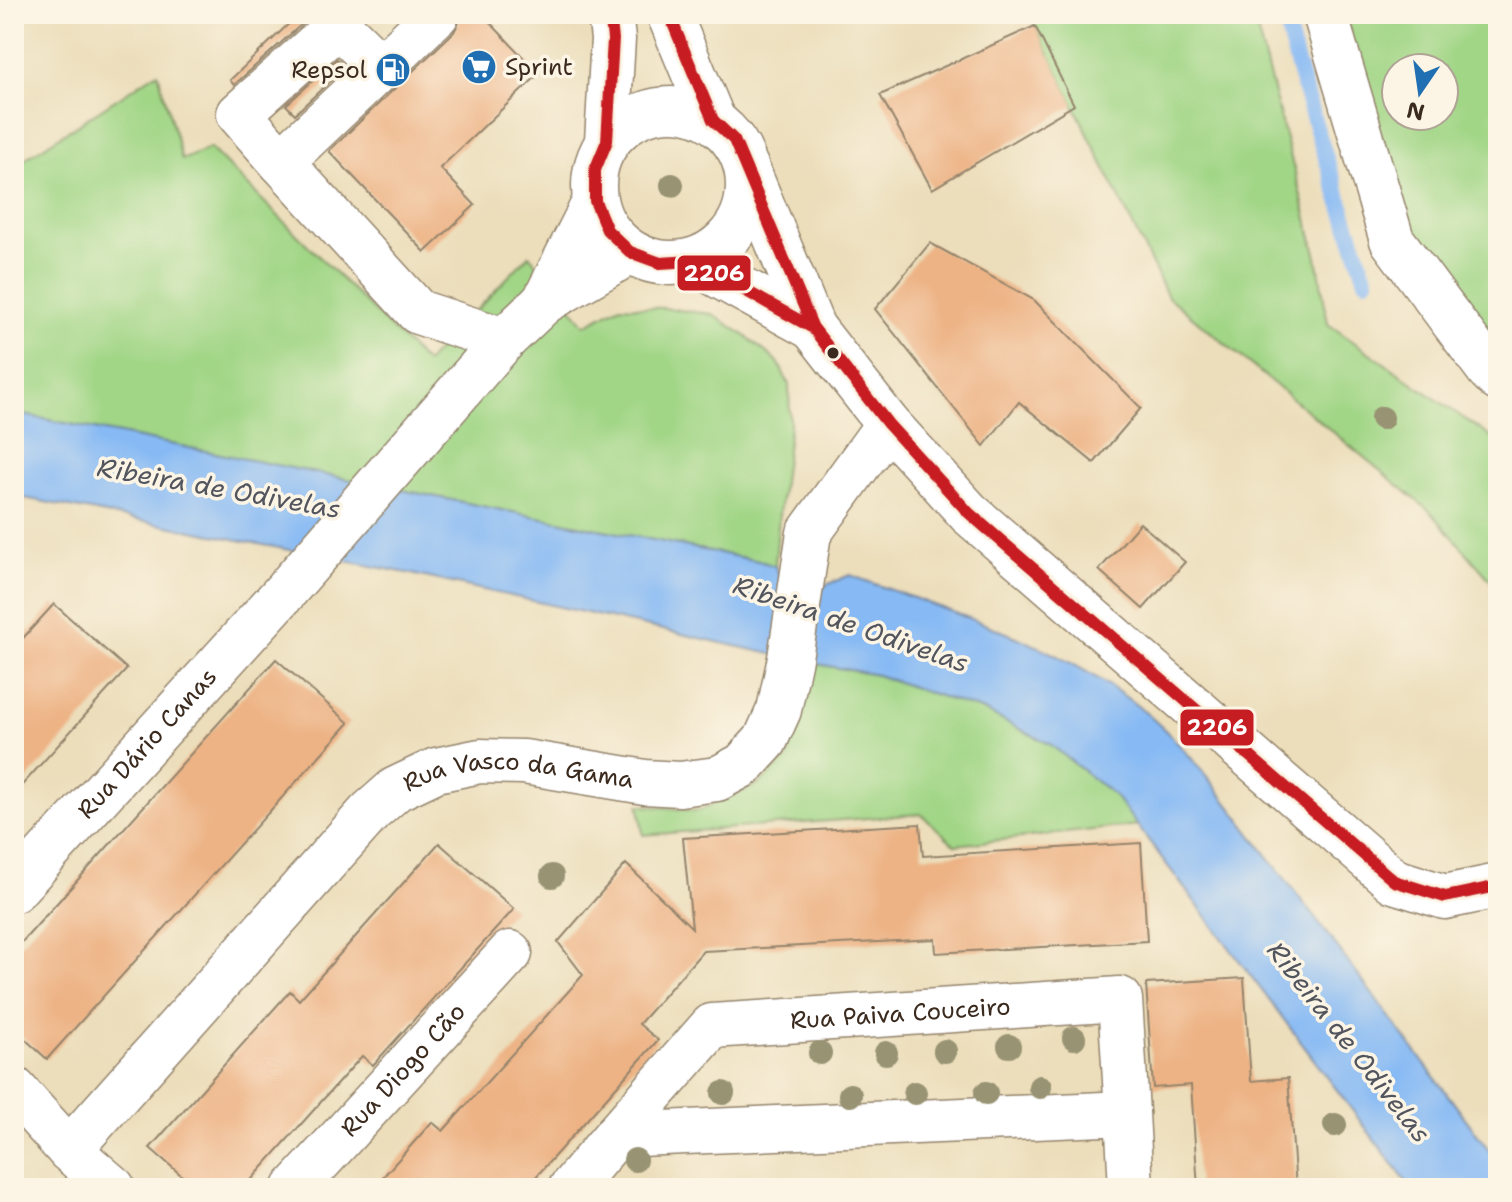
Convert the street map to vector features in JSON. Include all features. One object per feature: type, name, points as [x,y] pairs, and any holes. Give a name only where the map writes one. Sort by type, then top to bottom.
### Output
[{"type":"street","points":[[281,162],[437,14]]},
{"type":"street","points":[[610,14],[613,39],[607,141],[595,170],[595,201],[607,230],[630,252],[660,263],[692,261],[719,248],[739,225],[749,196],[746,166]]},
{"type":"street","points":[[669,14],[713,120]]},
{"type":"street","points":[[1325,14],[1392,240],[1498,379]]},
{"type":"street","points":[[381,67],[338,25],[239,114],[418,312],[504,340]]},
{"type":"street","points":[[607,141],[629,121],[656,109],[685,109],[713,120],[734,140],[813,328],[888,424],[969,513],[1394,881],[1445,897],[1498,886]]},
{"type":"street","points":[[544,302],[595,201]]},
{"type":"street","points":[[544,302],[630,252]]},
{"type":"street","points":[[692,261],[813,328]]},
{"type":"street","name":"Rua Dário Canas","points":[[14,890],[281,596],[504,340],[544,302]]},
{"type":"street","name":"Rua Vasco da Gama","points":[[69,1150],[370,812],[396,789],[436,770],[480,761],[524,762],[645,782],[680,784],[717,779],[743,765],[765,741],[779,710],[809,533],[888,424]]},
{"type":"street","name":"Rua Diogo Cão","points":[[295,1188],[510,953]]},
{"type":"street","name":"Rua Paiva Couceiro","points":[[571,1188],[712,1026],[1120,999],[1131,1188]]},
{"type":"street","points":[[14,1089],[69,1150],[113,1188]]},
{"type":"street","points":[[616,1135],[1127,1113]]},
{"type":"street","points":[[14,1131],[69,1150]]},
{"type":"green space","points":[[1029,14],[1253,14],[1317,257],[1328,324],[1498,442],[1498,589],[1432,513],[1168,297]]},
{"type":"green space","points":[[1345,14],[1498,14],[1498,344],[1442,291],[1400,224]]},
{"type":"green space","points":[[158,72],[182,160],[210,148],[426,363],[529,255],[585,325],[620,306],[712,314],[778,362],[789,385],[790,425],[775,566],[14,413],[14,166]]},
{"type":"green space","points":[[812,663],[877,675],[984,711],[1050,744],[1115,796],[1139,825],[955,845],[921,814],[643,835],[639,805],[698,811],[759,784],[788,758]]},
{"type":"water","name":"Ribeira de Odivelas","points":[[14,413],[759,561],[775,566],[782,580],[821,587],[850,575],[997,629],[1069,662],[1135,704],[1174,739],[1209,779],[1498,1162],[1498,1188],[1411,1188],[1115,796],[1050,744],[984,711],[877,675],[407,573],[14,496]]},
{"type":"building","points":[[466,14],[482,14],[539,74],[440,168],[475,205],[425,252],[329,151],[454,32]]},
{"type":"building","points":[[297,16],[303,23],[234,85],[230,80]]},
{"type":"building","points":[[1035,26],[1074,105],[932,189],[880,95]]},
{"type":"building","points":[[337,59],[345,67],[295,114],[286,105]]},
{"type":"building","points":[[930,243],[1034,300],[1141,408],[1094,463],[1019,402],[984,446],[875,309]]},
{"type":"building","points":[[1140,523],[1185,562],[1143,609],[1099,570]]},
{"type":"building","points":[[54,604],[127,669],[14,794],[14,648]]},
{"type":"building","points":[[276,659],[349,723],[47,1059],[14,1029],[14,951]]},
{"type":"building","points":[[920,824],[923,856],[1141,843],[1147,941],[936,953],[935,939],[703,951],[639,1024],[658,1040],[526,1188],[373,1188],[432,1122],[443,1131],[583,975],[558,942],[626,864],[692,928],[683,838]]},
{"type":"building","points":[[439,843],[514,909],[373,1065],[362,1056],[244,1188],[196,1188],[150,1148],[290,991],[299,1000]]},
{"type":"building","points":[[1244,978],[1251,1081],[1288,1078],[1296,1188],[1198,1188],[1191,1085],[1153,1088],[1146,984]]},
{"type":"waterway","points":[[1284,14],[1312,115],[1366,280]]},
{"type":"transit line","name":"2206","points":[[610,14],[613,39],[607,141],[595,170],[595,201],[607,230],[630,252],[660,263],[692,261],[813,328],[888,424],[969,513],[1394,881],[1445,897],[1498,886]]},
{"type":"transit line","name":"2206","points":[[669,14],[713,120],[734,140],[813,328],[830,350]]},
{"type":"place","name":"Sprint","points":[[479,67]]},
{"type":"place","name":"Repsol","points":[[393,70]]}]
